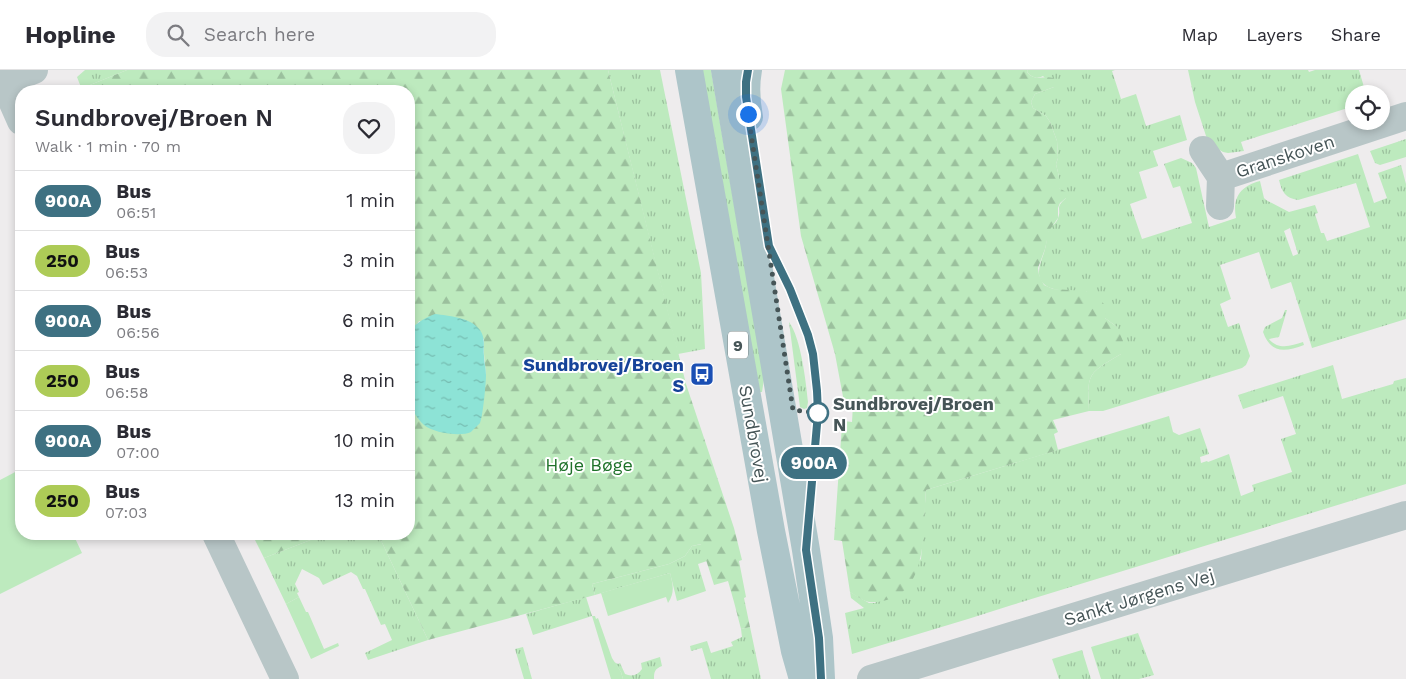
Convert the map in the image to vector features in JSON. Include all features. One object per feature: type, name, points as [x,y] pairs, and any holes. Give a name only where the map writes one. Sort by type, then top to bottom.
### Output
[{"type":"main road","name":"Sundbrovej","points":[[689,70],[781,580],[795,651],[803,679]]},
{"type":"main road","name":"Sundbrovej","points":[[725,70],[808,562],[819,638],[821,679]]},
{"type":"main road","points":[[748,70],[746,97],[793,410],[808,562]]},
{"type":"street","points":[[15,107],[2,78],[34,70]]},
{"type":"street","name":"Granskoven","points":[[1221,177],[1406,116]]},
{"type":"street","name":"Granskoven","points":[[1204,150],[1221,177],[1220,206]]},
{"type":"street","name":"Sankt Jørgens Vej","points":[[871,679],[1406,515]]},
{"type":"street","points":[[219,540],[285,679]]},
{"type":"green space","points":[[85,70],[127,70],[90,85],[80,85],[77,77]]},
{"type":"green space","name":"Høje Bøge","points":[[127,70],[608,70],[686,384],[734,528],[742,560],[739,561],[750,627],[741,629],[728,581],[714,585],[701,544],[692,546],[685,556],[669,564],[592,584],[595,595],[428,640],[381,540],[415,540],[415,413],[486,374],[484,339],[419,321],[415,326],[415,85],[90,85]]},
{"type":"green space","points":[[608,70],[660,70],[701,273],[705,349],[678,354]]},
{"type":"green space","points":[[700,70],[711,70],[764,379],[762,392],[760,392]]},
{"type":"green space","points":[[785,70],[1028,70],[1027,72],[1030,75],[1036,78],[1053,78],[1055,82],[1054,87],[1035,94],[1031,102],[1033,108],[1046,116],[1050,122],[1057,141],[1058,158],[1056,164],[1059,188],[1066,192],[1066,198],[1060,203],[1058,218],[1049,231],[1038,268],[1039,275],[1044,285],[1053,289],[1086,291],[1100,299],[1107,308],[1105,318],[1117,327],[1123,341],[1121,354],[1101,366],[1090,379],[1088,388],[1089,411],[1053,420],[1058,432],[1054,434],[1058,450],[926,490],[924,535],[918,568],[912,581],[903,592],[890,599],[878,602],[865,601],[850,592],[842,541],[834,540],[842,425],[844,421],[852,422],[853,404],[844,402],[835,354],[801,236],[781,89]]},
{"type":"green space","points":[[1028,70],[1115,70],[1112,71],[1121,99],[1136,94],[1146,126],[1180,115],[1187,140],[1153,151],[1158,166],[1139,172],[1147,198],[1130,204],[1142,239],[1192,223],[1180,186],[1173,188],[1164,164],[1181,158],[1192,163],[1196,168],[1209,227],[1236,218],[1235,204],[1239,193],[1253,183],[1260,181],[1264,198],[1289,212],[1315,205],[1318,213],[1315,214],[1321,233],[1324,233],[1327,241],[1370,227],[1356,183],[1298,200],[1290,198],[1285,194],[1279,180],[1358,154],[1374,203],[1387,198],[1378,173],[1401,165],[1406,184],[1406,319],[1312,348],[1291,282],[1271,289],[1259,252],[1220,265],[1231,299],[1220,304],[1228,327],[1239,323],[1250,356],[1246,365],[1242,368],[1103,411],[1089,411],[1088,388],[1092,375],[1101,366],[1121,354],[1117,327],[1105,318],[1086,291],[1053,289],[1041,281],[1039,268],[1046,247],[1048,232],[1057,220],[1059,207],[1066,198],[1059,188],[1056,164],[1058,158],[1057,141],[1046,116],[1033,108],[1031,102],[1035,94],[1054,87],[1043,76],[1031,76],[1027,72]],"holes":[[[1290,228],[1298,254],[1293,256],[1284,231]]]},
{"type":"green space","points":[[1188,70],[1308,70],[1309,72],[1315,70],[1359,70],[1363,85],[1345,85],[1345,109],[1241,142],[1244,151],[1228,153],[1218,149],[1207,139],[1195,102]]},
{"type":"green space","points":[[1406,139],[1406,157],[1380,165],[1375,163],[1370,151]]},
{"type":"green space","points":[[1285,310],[1287,310],[1279,337],[1269,339],[1276,345],[1281,346],[1303,342],[1304,345],[1285,350],[1274,348],[1263,332],[1265,327],[1282,318]]},
{"type":"green space","points":[[789,322],[797,338],[804,372],[808,402],[807,408],[804,409],[800,407]]},
{"type":"green space","points":[[1333,365],[1342,399],[1393,384],[1394,381],[1406,378],[1406,484],[852,654],[845,613],[864,608],[851,598],[850,592],[869,603],[875,603],[921,559],[926,490],[1169,416],[1173,432],[1179,435],[1200,428],[1209,454],[1200,457],[1201,463],[1229,454],[1241,496],[1254,491],[1252,485],[1292,472],[1281,439],[1296,434],[1283,396],[1243,409],[1238,395]]},
{"type":"green space","points":[[15,472],[15,540],[76,540],[82,553],[0,594],[0,480]]},
{"type":"green space","points":[[255,540],[310,540],[264,558]]},
{"type":"green space","points":[[310,540],[381,540],[428,640],[368,660],[365,653],[392,640],[385,624],[381,625],[357,576],[351,572],[323,585],[319,578],[302,569],[295,584],[299,597],[286,604],[264,558]]},
{"type":"green space","points":[[702,544],[707,561],[698,564],[706,591],[677,601],[670,573],[595,595],[592,584],[669,564],[685,556],[692,546]]},
{"type":"green space","points":[[670,573],[673,588],[668,603],[666,597],[608,616],[601,593]]},
{"type":"green space","points":[[299,597],[306,612],[308,612],[324,649],[338,643],[339,646],[311,659],[286,604]]},
{"type":"green space","points":[[586,597],[592,616],[533,635],[526,614]]},
{"type":"green space","points":[[592,616],[595,616],[596,619],[598,618],[612,658],[623,679],[611,679]]},
{"type":"green space","points":[[750,627],[761,679],[711,679],[702,648],[691,651],[690,646],[707,641],[711,653],[733,646],[731,642],[742,637],[741,629]]},
{"type":"green space","points":[[1138,633],[1154,675],[1139,679],[1101,679],[1091,647]]},
{"type":"green space","points":[[523,647],[532,679],[524,679],[515,649]]},
{"type":"green space","points":[[1082,650],[1091,679],[1059,679],[1052,659]]},
{"type":"green space","points":[[660,657],[662,666],[655,671],[654,679],[623,679],[621,672],[614,662],[620,663],[625,674],[632,675],[639,673],[642,669],[641,663]]},
{"type":"water","points":[[435,314],[459,318],[471,322],[480,330],[483,336],[486,375],[485,392],[480,423],[471,432],[461,434],[447,433],[428,428],[415,413],[415,326]]},
{"type":"bus line","name":"900A","points":[[748,70],[746,97],[769,246],[802,318],[813,354],[818,413],[806,550],[819,638],[821,679]]},
{"type":"place","name":"Sundbrovej/Broen S","points":[[702,374]]},
{"type":"place","name":"Sundbrovej/Broen N","points":[[818,413]]},
{"type":"route","points":[[748,114],[793,410],[818,413]]}]
